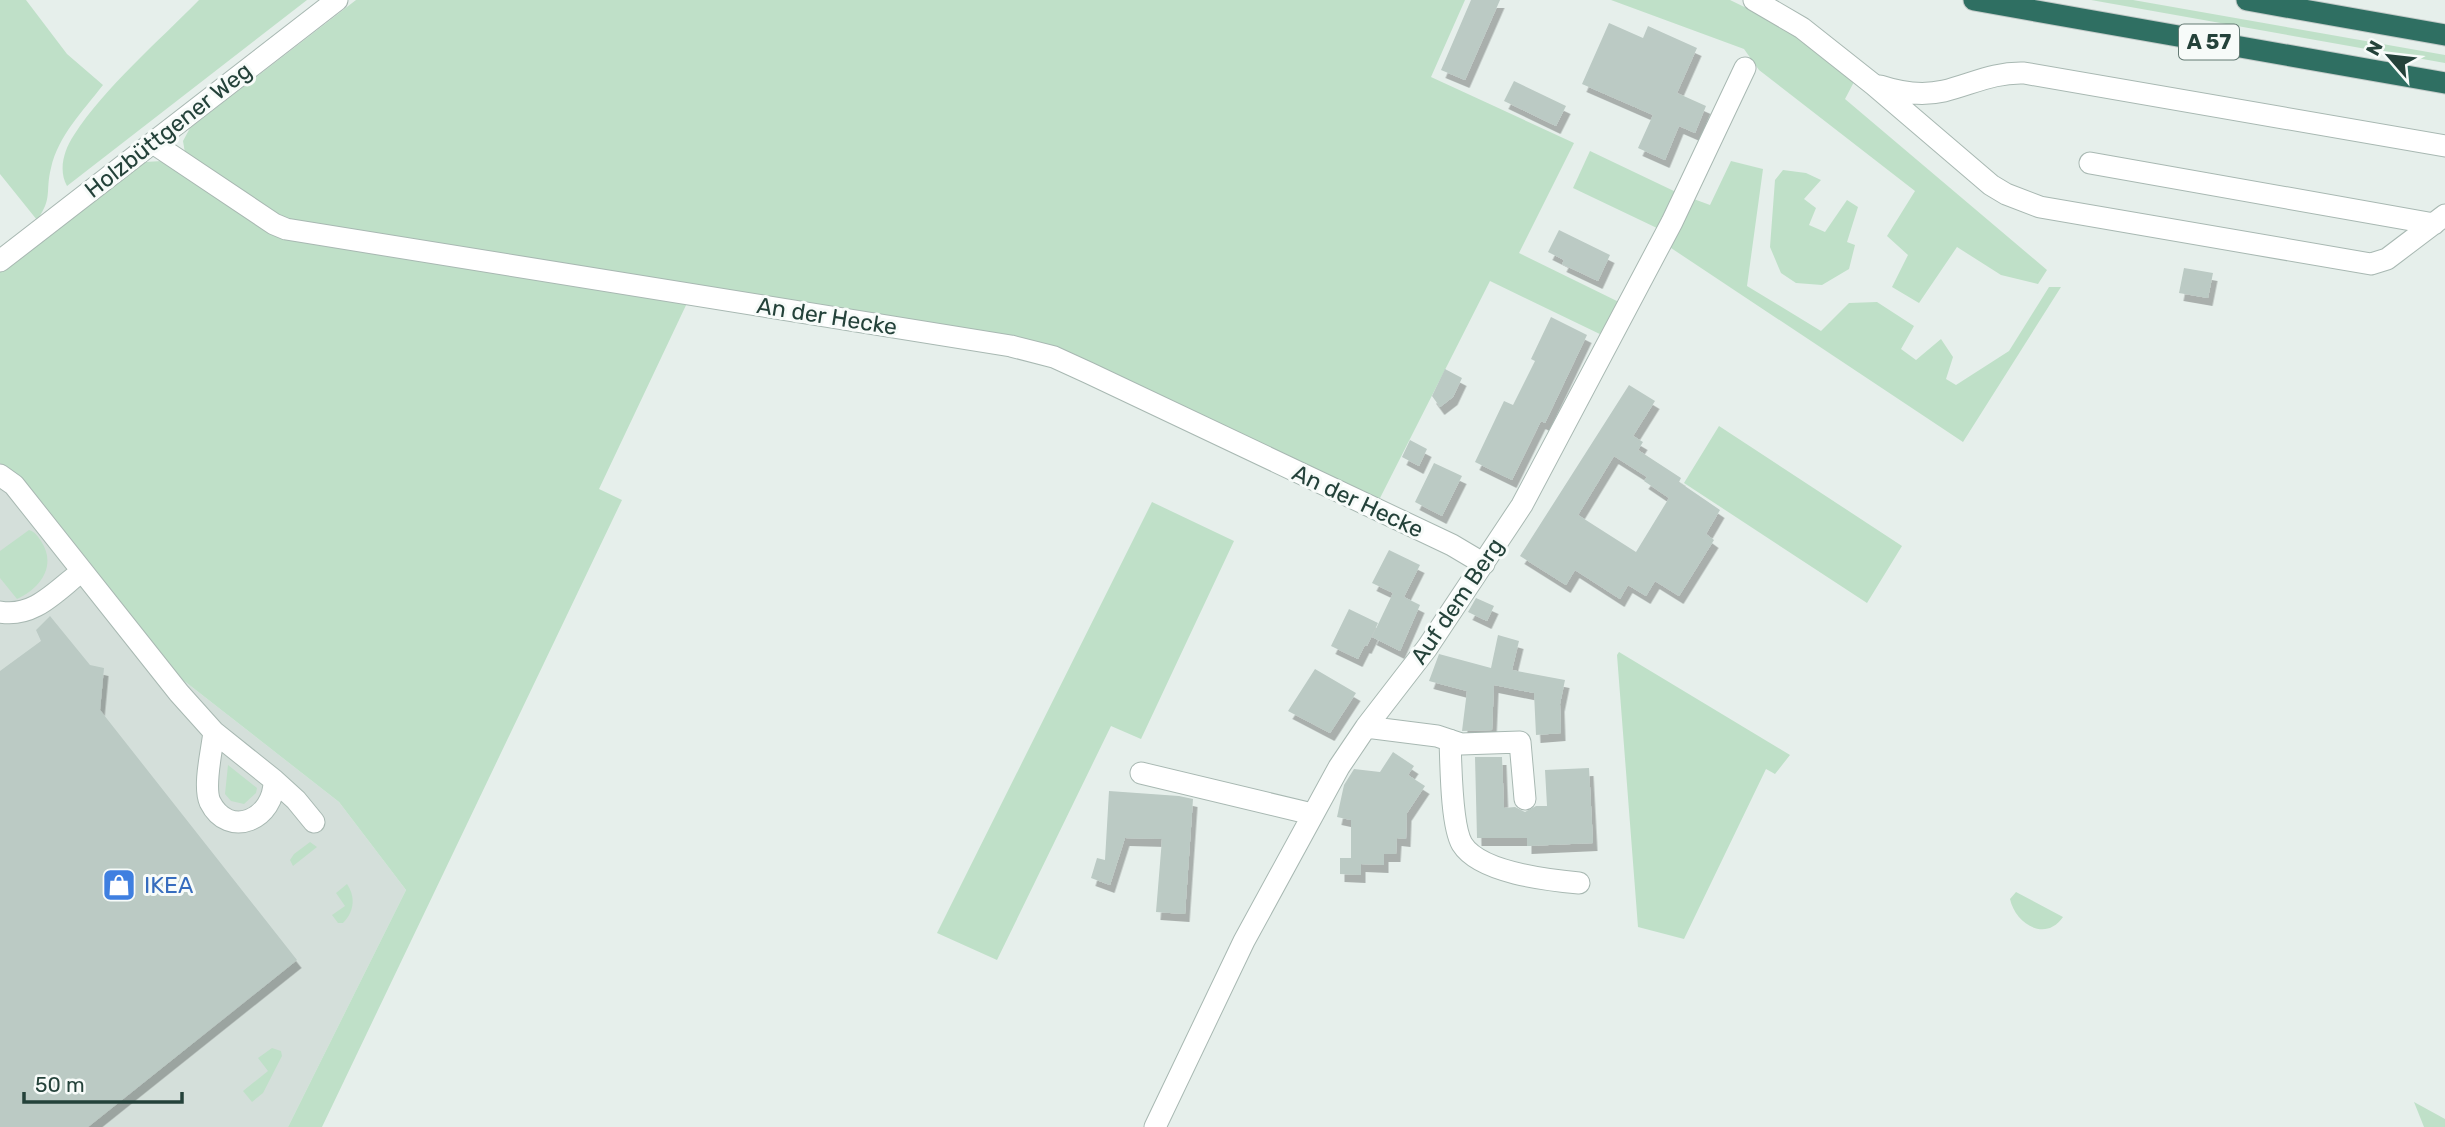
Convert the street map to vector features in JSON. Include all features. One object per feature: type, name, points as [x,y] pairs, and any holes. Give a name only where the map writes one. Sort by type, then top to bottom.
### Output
[{"type":"highway","name":"A 57","points":[[1974,0],[2445,83]]},
{"type":"highway","name":"A 57","points":[[2248,0],[2445,35]]},
{"type":"street","name":"Holzbüttgener Weg","points":[[0,261],[337,0]]},
{"type":"street","points":[[1754,0],[1802,27],[1991,185],[2023,202],[2359,264],[2371,264],[2387,259],[2439,220]]},
{"type":"street","name":"Auf dem Berg","points":[[1156,1127],[1234,938],[1339,766],[1427,648],[1522,505],[1672,222],[1745,68]]},
{"type":"street","points":[[1874,85],[1897,92],[1918,94],[1944,91],[2005,72],[2024,73],[2445,146]]},
{"type":"street","name":"An der Hecke","points":[[153,143],[274,224],[286,229],[1039,352],[1089,373],[1452,545],[1484,564]]},
{"type":"street","points":[[2090,163],[2439,220]]},
{"type":"street","points":[[0,475],[14,485],[179,693],[214,732],[274,780],[296,800],[314,822]]},
{"type":"street","points":[[0,612],[15,615],[33,609],[82,571]]},
{"type":"street","points":[[1366,727],[1437,736],[1471,744],[1520,741],[1525,799]]},
{"type":"street","points":[[214,732],[207,786],[209,801],[217,811],[228,819],[241,822],[256,818],[268,806],[274,794],[274,780]]},
{"type":"street","points":[[1450,740],[1454,804],[1462,844],[1488,864],[1535,879],[1579,883]]},
{"type":"street","points":[[1141,773],[1312,814]]},
{"type":"shaded area","points":[[0,446],[183,680],[339,802],[406,890],[288,1127],[0,1127]]},
{"type":"green space","points":[[0,0],[26,0],[67,54],[103,85],[59,145],[49,176],[47,200],[37,220],[0,174]]},
{"type":"green space","points":[[199,0],[307,0],[67,186],[63,173],[65,154],[70,141],[87,117],[117,82]]},
{"type":"green space","points":[[356,0],[1465,0],[1431,77],[1574,143],[1519,253],[1623,304],[1606,337],[1490,281],[1378,502],[1052,347],[283,220],[185,153],[183,141],[190,128]]},
{"type":"green space","points":[[1611,0],[1730,0],[1797,37],[1855,80],[1845,99],[2047,270],[2038,284],[2001,275],[1957,247],[1919,303],[1892,287],[1908,255],[1887,236],[1915,191],[1759,70],[1744,49]]},
{"type":"green space","points":[[2091,0],[2133,0],[2445,55],[2445,63]]},
{"type":"green space","points":[[1590,151],[1676,192],[1659,229],[1573,188]]},
{"type":"green space","points":[[162,161],[264,226],[688,301],[599,489],[622,500],[322,1127],[288,1127],[406,890],[339,802],[183,680],[34,492],[0,463],[0,271],[145,162]]},
{"type":"green space","points":[[1731,161],[1763,169],[1747,286],[1821,331],[1849,303],[1877,302],[1914,326],[1901,349],[1916,360],[1941,339],[1953,357],[1946,379],[1956,385],[2009,351],[2049,287],[2061,287],[1963,442],[1668,246],[1691,198],[1710,205]]},
{"type":"green space","points":[[1783,170],[1806,173],[1821,180],[1804,199],[1816,208],[1809,225],[1825,232],[1847,200],[1858,207],[1847,242],[1855,245],[1849,269],[1822,285],[1796,283],[1781,273],[1770,247],[1775,180]]},
{"type":"green space","points":[[1719,426],[1902,546],[1867,603],[1684,483]]},
{"type":"green space","points":[[1152,502],[1234,541],[1141,739],[1111,726],[997,960],[937,933]]},
{"type":"green space","points":[[29,530],[37,535],[46,550],[47,567],[33,589],[17,599],[0,578],[0,551]]},
{"type":"green space","points":[[1619,652],[1790,755],[1775,774],[1766,769],[1684,939],[1638,927],[1617,655]]},
{"type":"green space","points":[[228,765],[257,788],[256,793],[244,804],[231,801],[225,794]]},
{"type":"green space","points":[[310,842],[317,847],[293,866],[290,860],[294,854]]},
{"type":"green space","points":[[347,884],[353,899],[351,909],[347,919],[338,923],[332,915],[345,906],[336,893]]},
{"type":"green space","points":[[2016,892],[2063,917],[2048,929],[2032,927],[2018,916],[2013,908],[2010,899]]},
{"type":"green space","points":[[272,1048],[281,1051],[282,1056],[263,1093],[252,1102],[243,1091],[268,1071],[258,1058]]},
{"type":"green space","points":[[2414,1102],[2445,1119],[2445,1127],[2424,1127]]},
{"type":"building","points":[[1471,0],[1500,0],[1465,80],[1441,70]]},
{"type":"building","points":[[1609,23],[1643,38],[1648,26],[1697,48],[1677,93],[1706,106],[1695,133],[1679,126],[1665,160],[1638,148],[1653,115],[1582,84]]},
{"type":"building","points":[[1514,81],[1566,106],[1556,126],[1504,101]]},
{"type":"building","points":[[1559,230],[1610,255],[1598,281],[1562,264],[1564,260],[1548,252]]},
{"type":"building","points":[[2184,268],[2213,273],[2208,298],[2179,293]]},
{"type":"building","points":[[1551,317],[1587,335],[1545,423],[1541,421],[1512,480],[1475,462],[1504,401],[1513,405],[1535,361],[1531,359]]},
{"type":"building","points":[[1445,369],[1462,378],[1453,397],[1440,407],[1432,396]]},
{"type":"building","points":[[1629,385],[1655,401],[1633,436],[1643,442],[1638,450],[1681,478],[1679,482],[1720,510],[1706,534],[1714,540],[1679,596],[1655,581],[1646,596],[1628,585],[1620,599],[1575,570],[1566,585],[1520,556]],"holes":[[[1614,456],[1647,477],[1644,481],[1669,498],[1636,552],[1578,515]]]},
{"type":"building","points":[[1410,440],[1427,449],[1419,466],[1402,457]]},
{"type":"building","points":[[1434,463],[1462,476],[1442,516],[1415,502]]},
{"type":"building","points":[[1389,550],[1420,565],[1404,597],[1420,605],[1400,651],[1372,637],[1393,593],[1372,583]]},
{"type":"building","points":[[1476,598],[1494,606],[1487,621],[1468,612]]},
{"type":"building","points":[[1349,609],[1378,623],[1358,659],[1331,646]]},
{"type":"building","name":"IKEA","points":[[50,616],[90,665],[104,668],[100,710],[297,960],[88,1127],[0,1127],[0,671],[41,641],[36,630]]},
{"type":"building","points":[[1498,635],[1519,641],[1512,670],[1565,680],[1560,704],[1561,733],[1536,735],[1534,693],[1494,685],[1492,730],[1462,731],[1467,691],[1429,681],[1439,654],[1491,668]]},
{"type":"building","points":[[1315,669],[1356,693],[1330,733],[1288,711]]},
{"type":"building","points":[[1393,752],[1414,766],[1408,775],[1425,786],[1407,813],[1406,839],[1397,838],[1396,854],[1384,854],[1384,865],[1361,864],[1361,875],[1340,874],[1340,858],[1351,858],[1351,820],[1337,817],[1344,785],[1354,769],[1380,772]]},
{"type":"building","points":[[1475,757],[1502,757],[1504,808],[1515,807],[1525,812],[1536,806],[1547,806],[1545,770],[1589,768],[1593,843],[1527,846],[1527,838],[1477,838]]},
{"type":"building","points":[[1109,791],[1193,799],[1185,914],[1156,912],[1162,839],[1125,838],[1110,885],[1091,878],[1097,858],[1105,860]]},
{"type":"place","name":"IKEA","points":[[119,885]]}]
